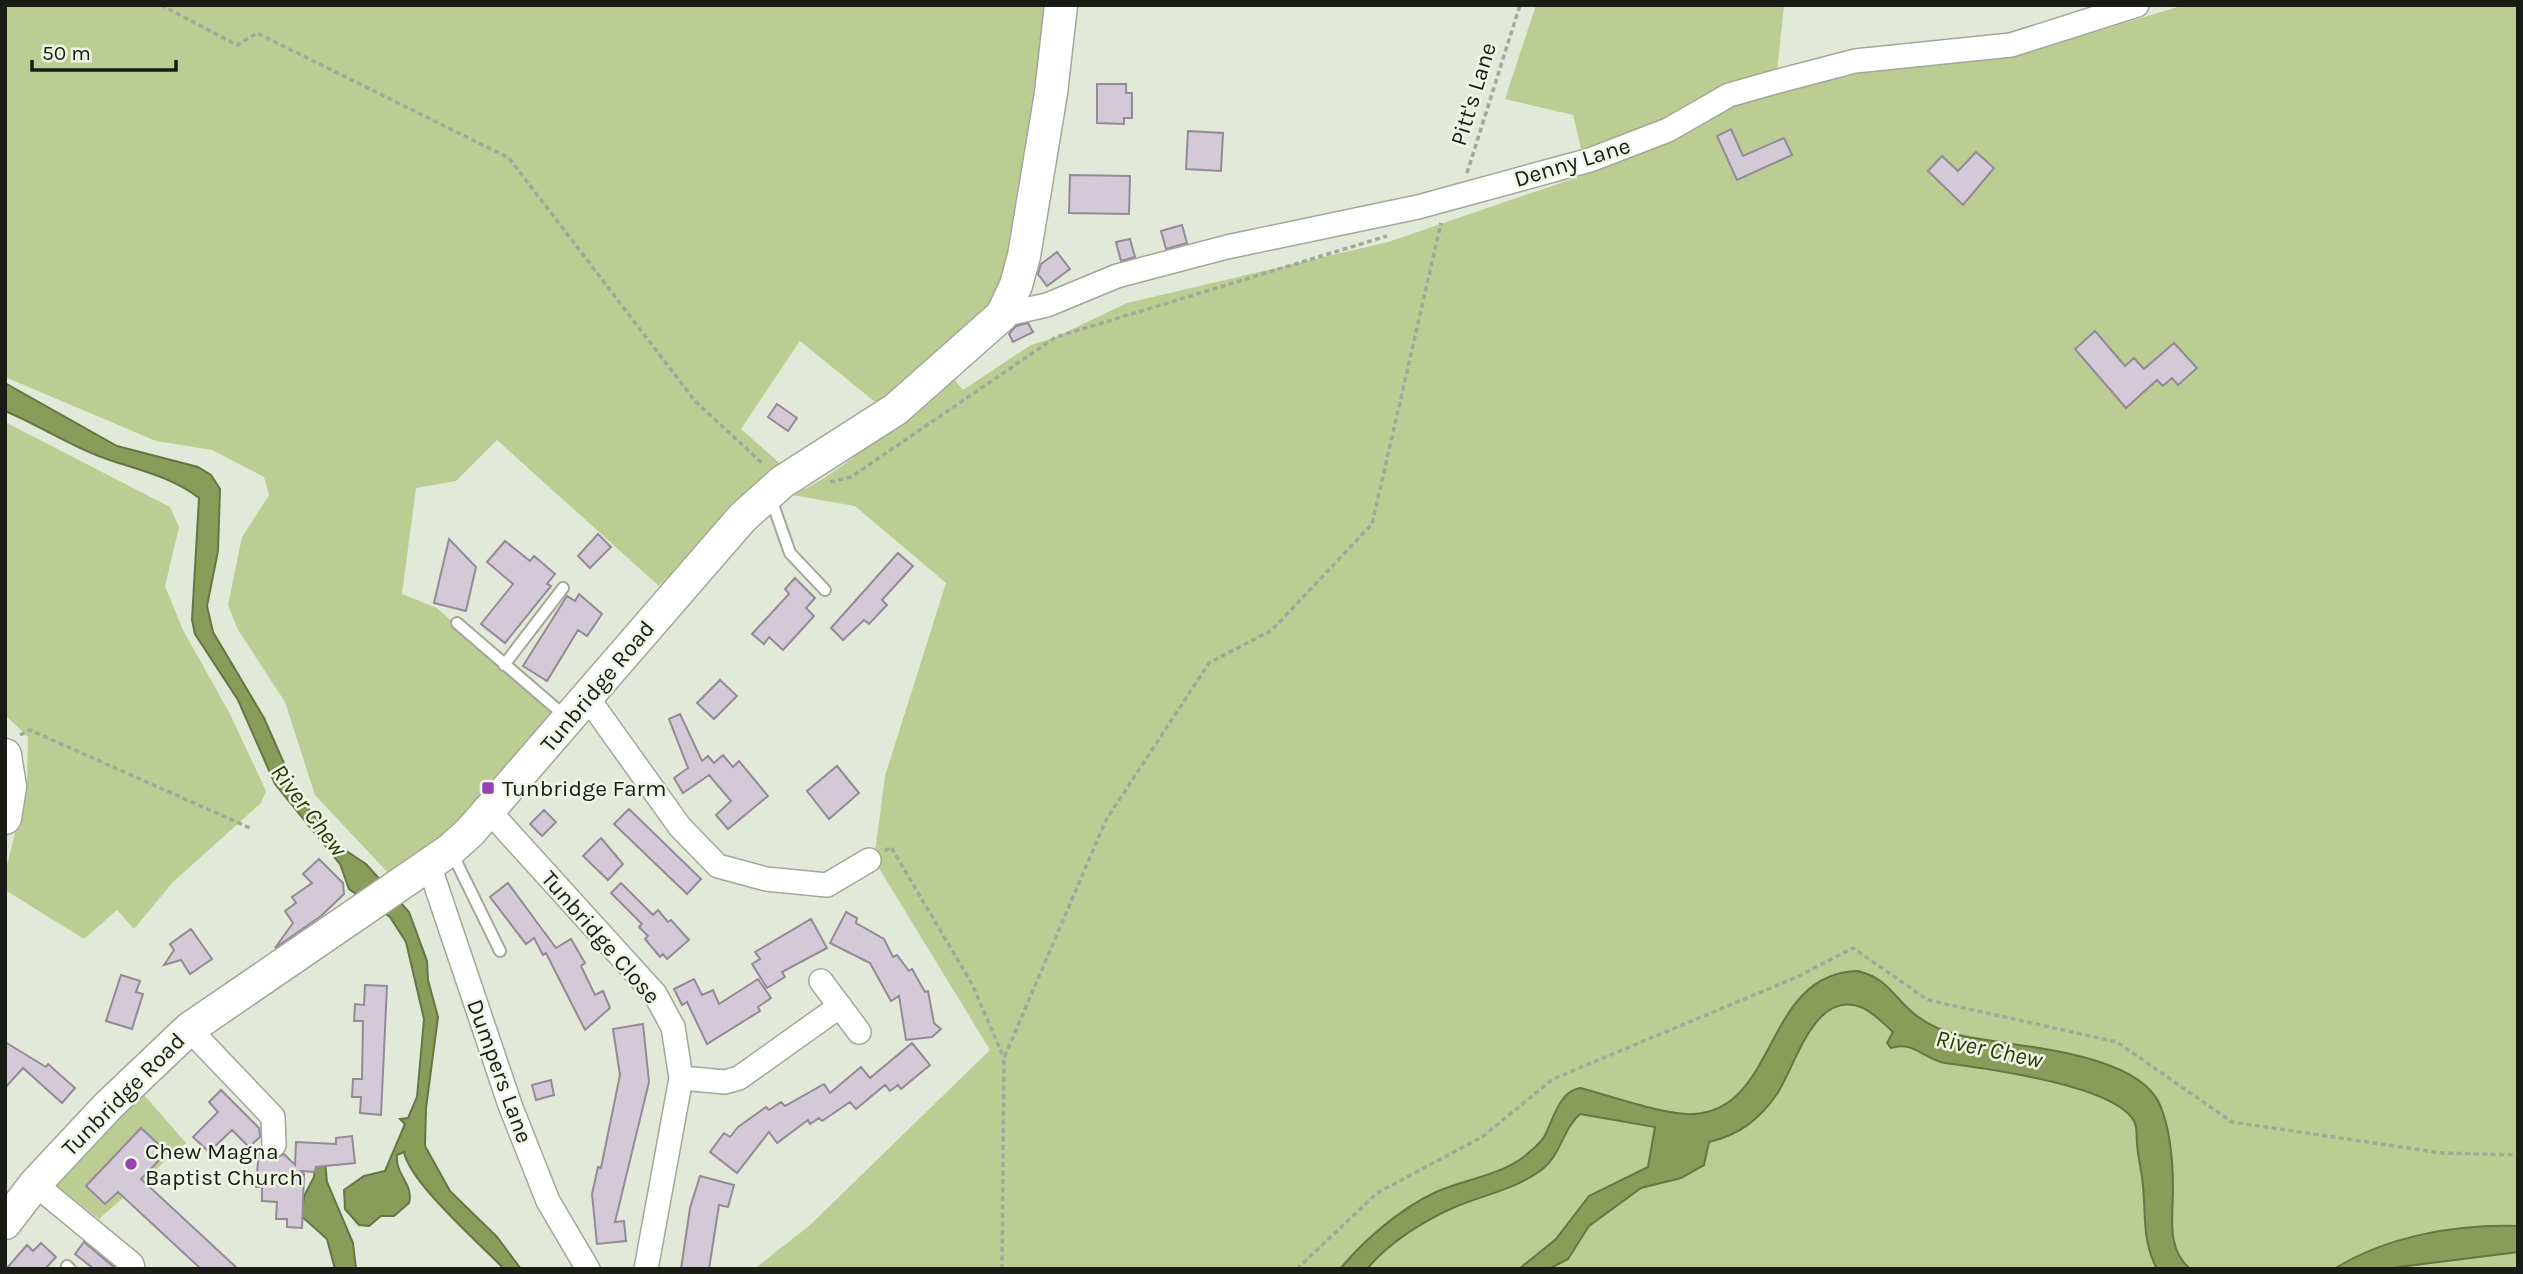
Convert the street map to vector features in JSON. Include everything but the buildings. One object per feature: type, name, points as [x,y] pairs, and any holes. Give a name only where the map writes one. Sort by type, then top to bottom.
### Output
[{"type":"street","points":[[1002,314],[1016,285],[1024,256],[1051,93],[1061,5]]},
{"type":"street","name":"Denny Lane","points":[[1002,314],[1047,305],[1117,275],[1227,247],[1418,207],[1602,155],[1668,130],[1741,91],[1855,61],[2011,45],[2137,5]]},
{"type":"street","name":"Tunbridge Road","points":[[5,1223],[35,1184],[127,1086],[189,1029],[440,858],[490,812],[697,567],[775,488],[896,409],[1002,314]]},
{"type":"street","points":[[578,708],[680,827],[718,866],[766,879],[827,885],[869,860]]},
{"type":"street","points":[[5,818],[10,787],[11,746]]},
{"type":"street","name":"Tunbridge Close","points":[[490,812],[655,994],[673,1027],[681,1078],[646,1269]]},
{"type":"street","name":"Dumpers Lane","points":[[440,858],[525,1141],[548,1201],[588,1269]]},
{"type":"street","points":[[821,981],[859,1032]]},
{"type":"street","points":[[681,1078],[725,1082],[739,1078],[840,1006]]},
{"type":"street","points":[[189,1029],[274,1117],[274,1145]]},
{"type":"street","points":[[35,1184],[132,1264],[133,1269]]},
{"type":"lane","points":[[775,488],[790,553],[825,590]]},
{"type":"lane","points":[[503,665],[563,588]]},
{"type":"lane","points":[[457,623],[503,665],[578,708]]},
{"type":"lane","points":[[440,858],[500,951]]},
{"type":"path","points":[[161,5],[237,45],[257,33],[509,158],[695,401],[775,488]]},
{"type":"path","name":"Pitt's Lane","points":[[1461,194],[1520,5]]},
{"type":"path","points":[[1002,1269],[1004,1058],[1105,820],[1209,663],[1272,629],[1372,524],[1441,220],[1428,224]]},
{"type":"path","points":[[818,486],[850,477],[1056,337],[1388,236]]},
{"type":"path","points":[[11,746],[30,730],[250,828]]},
{"type":"path","points":[[869,860],[891,847],[972,984],[1004,1058]]},
{"type":"path","points":[[1297,1269],[1377,1193],[1482,1137],[1553,1079],[1797,977],[1853,948],[1928,1000],[2117,1042],[2232,1122],[2441,1153],[2518,1155]]},
{"type":"shaded area","points":[[5,5],[1049,5],[1009,279],[984,315],[880,406],[800,341],[741,429],[784,467],[752,492],[659,586],[497,440],[456,481],[416,488],[402,594],[437,608],[557,715],[448,838],[391,876],[315,795],[285,702],[238,630],[228,605],[242,537],[269,495],[264,477],[212,450],[156,441],[5,377]]},
{"type":"shaded area","points":[[1536,5],[1784,5],[1775,91],[1871,70],[1988,55],[2075,38],[2184,5],[2518,5],[2518,1269],[754,1269],[809,1226],[990,1050],[874,860],[885,776],[946,583],[855,506],[792,495],[813,485],[854,456],[949,373],[963,390],[1031,345],[1056,337],[1127,303],[1388,242],[1587,174],[1573,115],[1505,99]]},
{"type":"shaded area","points":[[5,422],[170,507],[179,527],[165,586],[183,630],[230,714],[266,791],[261,803],[173,882],[134,929],[117,910],[84,939],[5,890],[5,873],[27,786],[28,737],[5,715]]},
{"type":"shaded area","points":[[138,1088],[186,1143],[99,1219],[55,1184]]},
{"type":"water","name":"River Chew","points":[[5,383],[117,446],[198,467],[211,475],[220,489],[218,551],[207,606],[213,632],[264,718],[298,795],[336,844],[366,864],[409,912],[427,961],[428,980],[438,1017],[426,1108],[425,1146],[450,1191],[497,1237],[521,1269],[504,1269],[463,1229],[419,1180],[404,1152],[397,1155],[397,1162],[409,1190],[409,1203],[394,1216],[381,1216],[369,1226],[359,1225],[345,1209],[344,1190],[364,1176],[385,1171],[405,1124],[400,1119],[408,1118],[417,1097],[424,1019],[406,942],[390,917],[349,889],[340,864],[275,784],[238,700],[195,634],[192,620],[199,498],[177,484],[91,453],[5,411]]},
{"type":"water","name":"River Chew","points":[[1858,971],[1876,978],[1912,1012],[1940,1029],[2099,1062],[2126,1073],[2147,1087],[2160,1105],[2166,1124],[2172,1168],[2172,1232],[2177,1252],[2190,1269],[2157,1269],[2152,1259],[2146,1228],[2136,1127],[2132,1118],[2119,1106],[2073,1087],[1945,1063],[1912,1048],[1891,1048],[1887,1043],[1893,1032],[1867,1010],[1846,1004],[1832,1008],[1809,1032],[1777,1094],[1763,1111],[1739,1131],[1709,1142],[1704,1165],[1681,1178],[1641,1188],[1589,1226],[1568,1259],[1549,1269],[1519,1269],[1556,1239],[1589,1196],[1648,1167],[1655,1127],[1580,1114],[1553,1158],[1540,1171],[1510,1187],[1455,1207],[1432,1219],[1396,1241],[1367,1269],[1340,1269],[1372,1236],[1409,1207],[1436,1192],[1493,1173],[1525,1156],[1542,1140],[1562,1101],[1573,1090],[1580,1088],[1682,1114],[1722,1107],[1742,1090],[1804,993],[1827,978]]},
{"type":"water","points":[[324,1150],[327,1182],[353,1243],[356,1269],[335,1269],[327,1239],[300,1215],[305,1194],[314,1177],[316,1153]]},
{"type":"water","points":[[2518,1226],[2518,1252],[2383,1269],[2334,1269],[2376,1248],[2423,1234],[2471,1227]]},
{"type":"place","name":"Tunbridge Farm","points":[[488,788]]},
{"type":"place","name":"Chew Magna Baptist Church","points":[[131,1164]]}]
